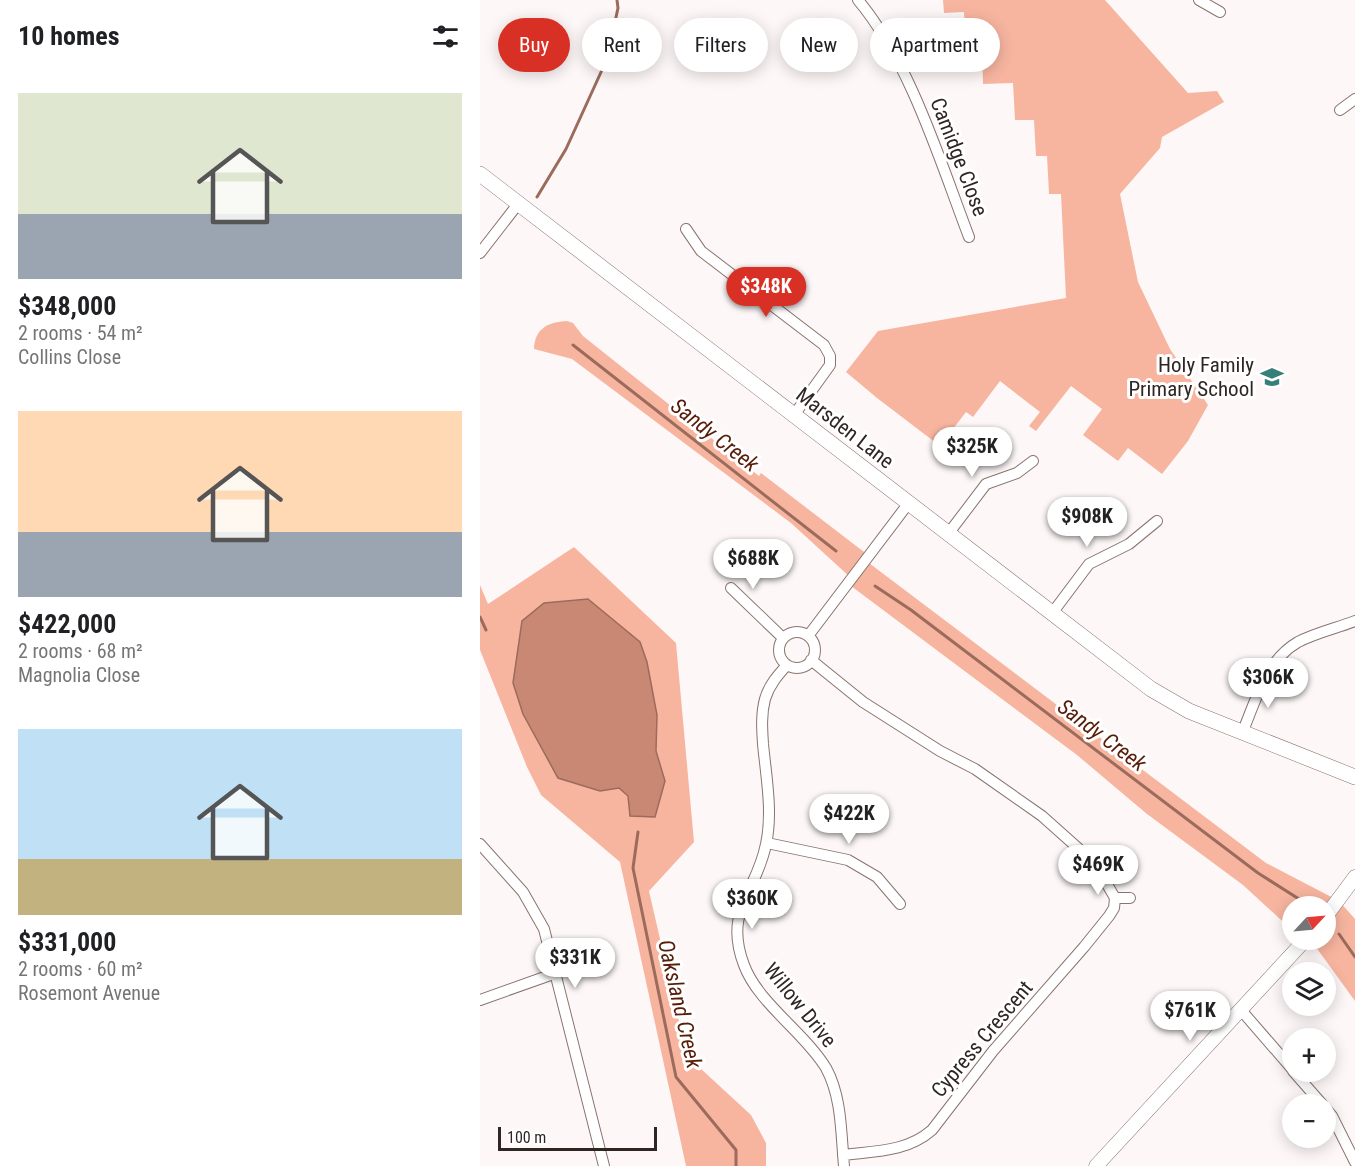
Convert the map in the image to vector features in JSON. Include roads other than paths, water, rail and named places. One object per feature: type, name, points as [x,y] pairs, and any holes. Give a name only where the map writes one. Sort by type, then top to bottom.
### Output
[{"type":"main road","name":"Marsden Lane","points":[[480,174],[1151,689],[1189,711],[1355,777]]},
{"type":"street","name":"Camidge Close","points":[[858,0],[875,21],[911,88],[969,237]]},
{"type":"street","points":[[1199,0],[1220,12]]},
{"type":"street","points":[[1340,110],[1355,99]]},
{"type":"street","points":[[480,253],[518,204]]},
{"type":"street","points":[[686,229],[701,250],[824,345],[830,356],[830,365],[794,415]]},
{"type":"street","points":[[948,534],[986,484],[1017,473],[1033,460]]},
{"type":"street","points":[[808,636],[908,504]]},
{"type":"street","points":[[1053,612],[1089,564],[1129,544],[1157,520]]},
{"type":"street","points":[[730,588],[783,638]]},
{"type":"street","points":[[1242,733],[1267,674],[1280,655],[1298,642],[1355,621]]},
{"type":"street","points":[[795,632],[808,636],[814,648],[811,660],[800,667],[787,665],[779,652],[783,638],[795,632]]},
{"type":"street","points":[[811,660],[863,702],[940,751],[975,769],[1042,816],[1079,849],[1100,872],[1115,898],[1130,898]]},
{"type":"street","name":"Willow Drive","points":[[787,665],[769,690],[762,712],[768,822],[766,843],[758,870],[742,902],[738,919],[739,947],[749,975],[764,996],[817,1056],[831,1079],[838,1105],[844,1161]]},
{"type":"street","points":[[766,843],[848,860],[877,877],[900,904]]},
{"type":"street","points":[[480,844],[524,892],[544,929],[604,1166]]},
{"type":"street","points":[[1336,903],[1355,877]]},
{"type":"street","name":"Cypress Crescent","points":[[844,1161],[900,1148],[921,1140],[932,1130],[993,1051],[1109,916],[1114,908],[1115,898]]},
{"type":"street","points":[[1096,1166],[1296,950]]},
{"type":"street","points":[[480,1000],[556,974]]},
{"type":"street","points":[[1241,1010],[1282,1058]]},
{"type":"street","points":[[1303,1082],[1313,1094]]},
{"type":"street","points":[[1336,1124],[1355,1162]]},
{"type":"waterway","name":"Sandy Creek","points":[[537,197],[566,149],[607,59],[618,8],[617,0]]},
{"type":"waterway","name":"Sandy Creek","points":[[573,345],[836,551]]},
{"type":"waterway","name":"Sandy Creek","points":[[875,586],[911,610],[1258,873],[1294,896]]},
{"type":"waterway","name":"Oaksland Creek","points":[[480,617],[486,630]]},
{"type":"waterway","name":"Oaksland Creek","points":[[638,832],[633,868],[676,1077],[736,1150],[736,1166]]},
{"type":"waterway","name":"Sandy Creek","points":[[1339,934],[1355,957]]},
{"type":"place","name":"Holy Family Primary School","points":[[1272,377]]}]
